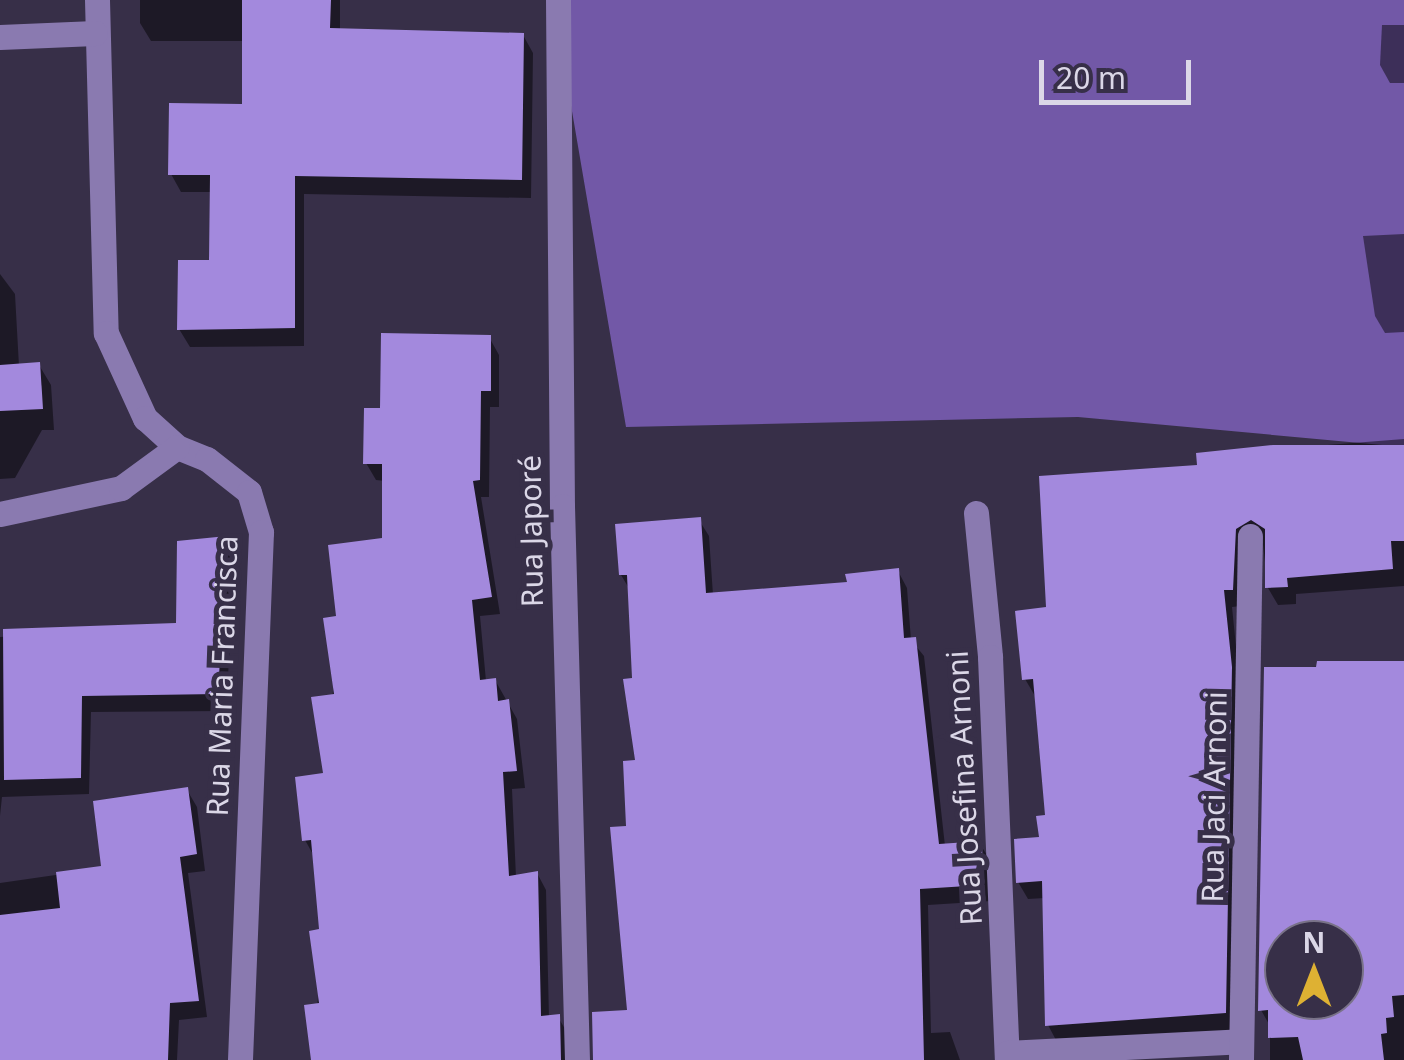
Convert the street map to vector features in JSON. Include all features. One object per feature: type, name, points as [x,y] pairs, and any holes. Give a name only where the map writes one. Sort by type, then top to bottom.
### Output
[{"type":"street","name":"Rua Maria Francisca","points":[[97,0],[106,333],[145,418],[178,448],[207,459],[249,492],[261,532],[240,1060]]},
{"type":"street","name":"Rua Japoré","points":[[558,0],[562,506],[577,1060]]},
{"type":"street","points":[[0,37],[96,33]]},
{"type":"street","points":[[0,514],[82,502],[121,488],[178,448]]},
{"type":"street","name":"Rua Josefina Arnoni","points":[[976,513],[990,656],[1007,1056]]},
{"type":"street","name":"Rua Jaci Arnoni","points":[[1241,1050],[1250,536]]},
{"type":"street","points":[[1007,1056],[1241,1050]]},
{"type":"shaded area","points":[[553,0],[1404,0],[1404,447],[1078,417],[626,427]]},
{"type":"building","points":[[242,0],[331,0],[330,28],[524,33],[522,180],[295,176],[295,328],[177,330],[178,260],[209,260],[210,175],[168,175],[169,103],[242,104]]},
{"type":"building","points":[[381,333],[491,335],[491,391],[481,391],[480,480],[473,481],[492,597],[472,600],[480,680],[496,678],[498,701],[509,699],[517,771],[503,772],[509,876],[538,871],[541,1016],[560,1014],[561,1060],[311,1060],[304,1005],[319,1003],[309,931],[319,929],[311,840],[302,841],[295,777],[323,773],[311,697],[334,694],[323,618],[336,616],[328,545],[382,538],[382,464],[363,464],[364,408],[380,408]]},
{"type":"building","points":[[40,362],[43,409],[0,411],[0,365]]},
{"type":"building","points":[[1273,445],[1404,445],[1404,541],[1391,541],[1393,569],[1287,578],[1288,587],[1265,588],[1265,529],[1251,520],[1236,529],[1233,590],[1224,590],[1232,667],[1226,1013],[1045,1026],[1042,881],[1016,883],[1014,839],[1039,837],[1036,816],[1045,815],[1033,679],[1022,680],[1015,611],[1046,607],[1039,476],[1197,465],[1196,453]]},
{"type":"building","points":[[701,517],[706,593],[847,582],[845,574],[899,568],[904,638],[916,637],[939,844],[982,841],[983,885],[920,889],[924,1060],[593,1060],[592,1012],[627,1010],[610,827],[626,826],[623,761],[635,760],[623,679],[632,678],[627,575],[619,575],[615,524]]},
{"type":"building","points":[[227,536],[218,694],[82,696],[81,778],[4,780],[3,629],[176,623],[177,541]]},
{"type":"building","points":[[1317,661],[1404,661],[1404,995],[1392,996],[1394,1017],[1386,1018],[1387,1033],[1381,1034],[1384,1060],[1303,1060],[1298,1037],[1268,1038],[1268,1020],[1364,1020],[1364,920],[1264,920],[1264,1010],[1258,1011],[1264,667],[1316,667]]},
{"type":"building","points":[[188,787],[197,854],[180,857],[199,1001],[170,1003],[168,1060],[0,1060],[0,915],[60,908],[56,872],[101,866],[93,801]]}]
